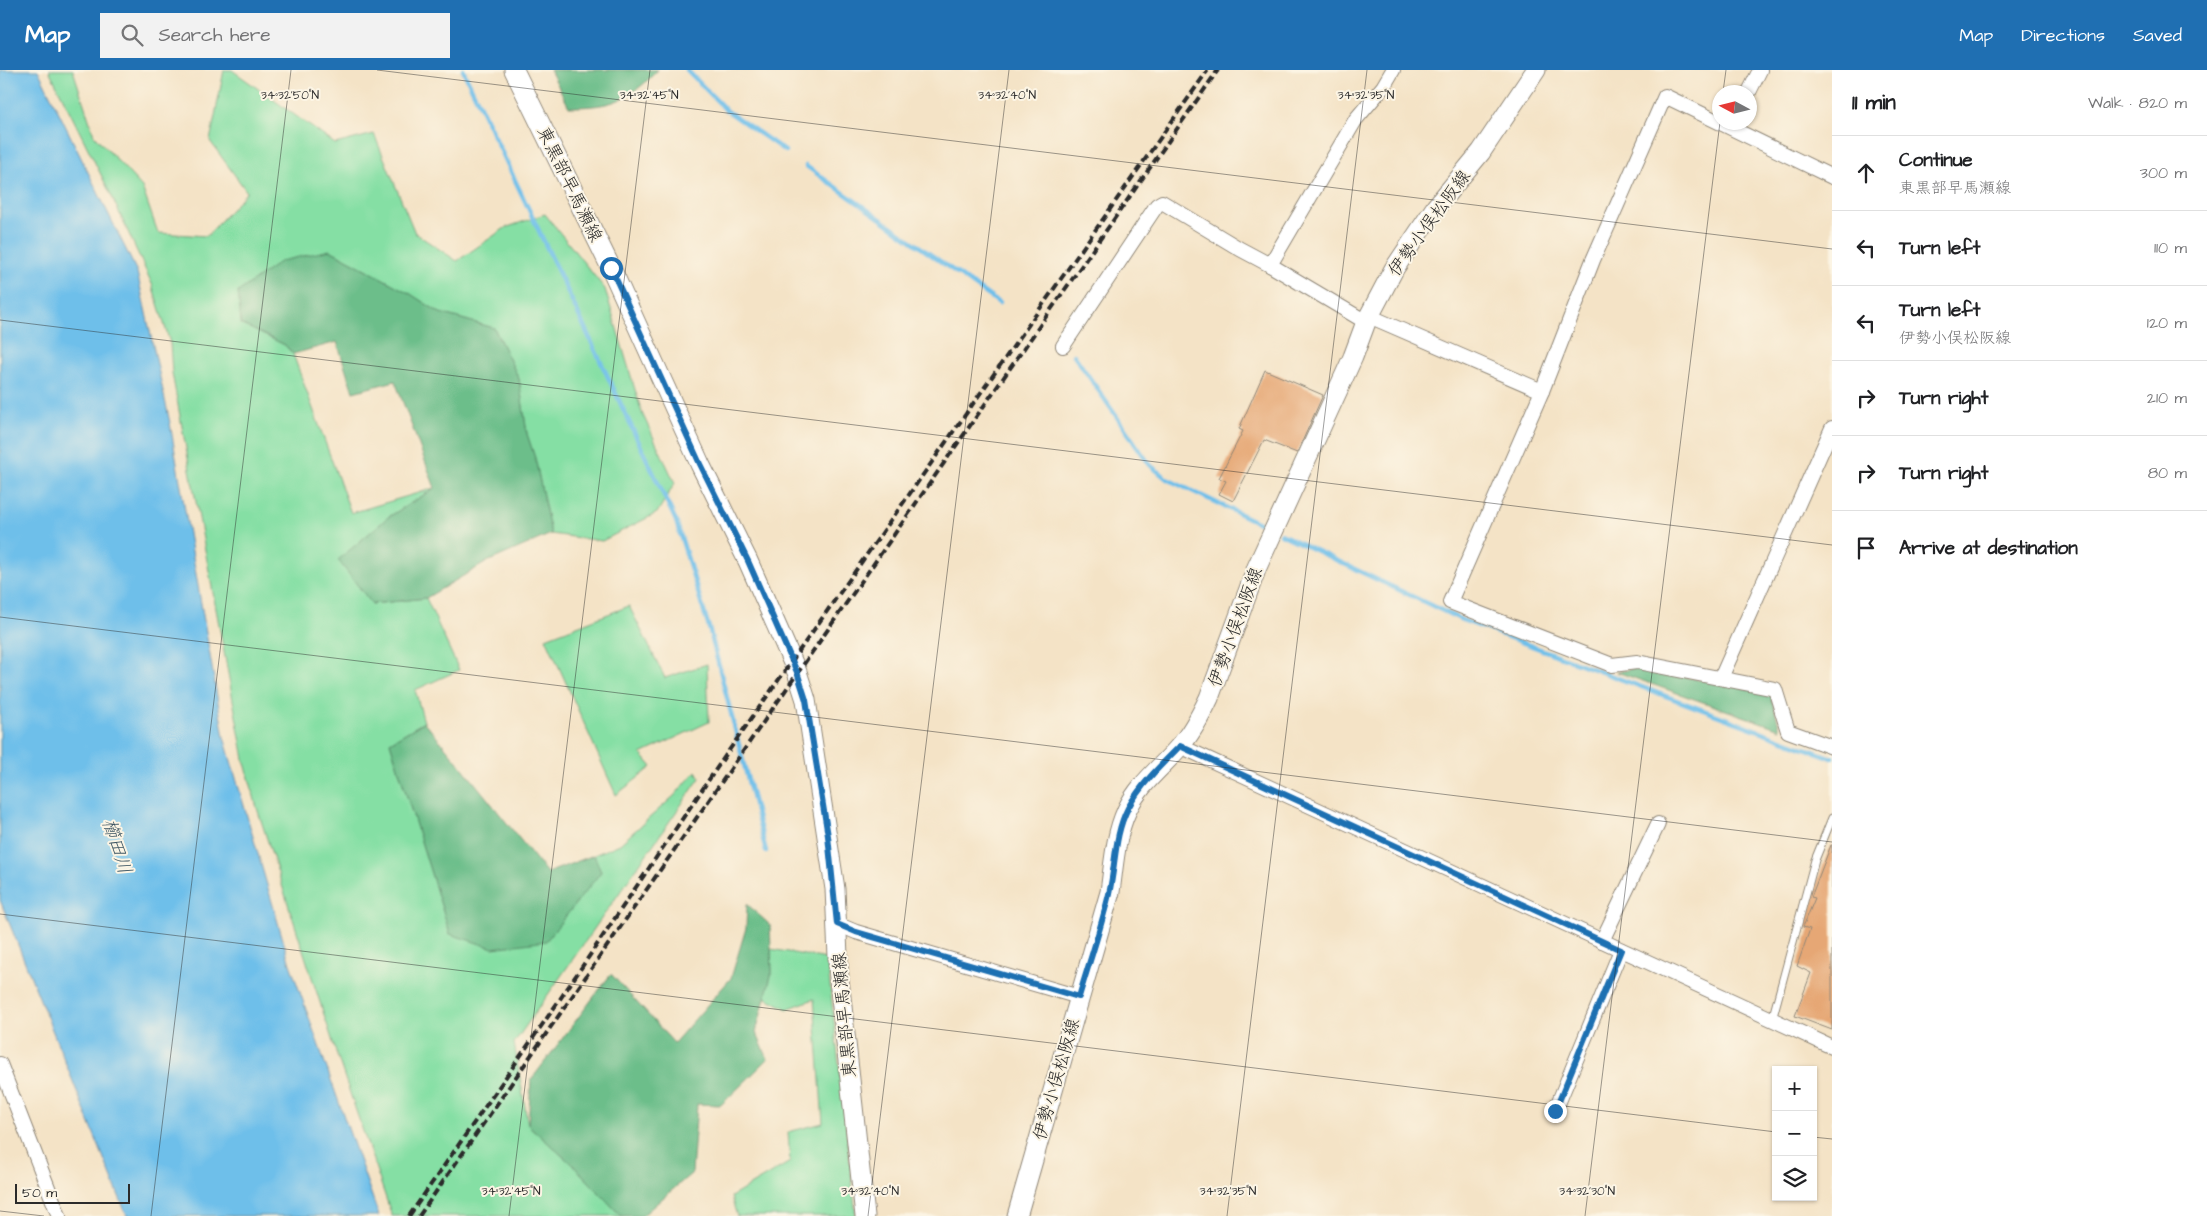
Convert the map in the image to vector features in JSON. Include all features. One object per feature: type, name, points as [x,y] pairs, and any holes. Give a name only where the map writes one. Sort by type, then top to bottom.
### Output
[{"type":"main road","name":"東黒部早馬瀬線","points":[[514,70],[611,268],[700,464],[748,561],[797,672],[806,700],[829,845],[837,924],[839,979],[865,1216]]},
{"type":"main road","name":"伊勢小俣松阪線","points":[[1018,1216],[1110,892],[1116,844],[1123,819],[1145,782],[1180,746],[1199,718],[1209,698],[1257,567],[1353,357],[1368,319],[1394,269],[1435,208],[1481,152],[1536,70]]},
{"type":"street","points":[[1270,265],[1356,118],[1383,87],[1393,70]]},
{"type":"street","points":[[1752,85],[1760,70]]},
{"type":"street","points":[[1712,117],[1664,96],[1592,260],[1542,391],[1450,602],[1612,665],[1637,662],[1775,689],[1788,731],[1832,747]]},
{"type":"street","points":[[1741,130],[1832,177]]},
{"type":"street","points":[[1063,346],[1157,205],[1162,202],[1240,249],[1368,319],[1542,391]]},
{"type":"street","points":[[1721,678],[1832,428]]},
{"type":"street","points":[[1180,746],[1832,1047]]},
{"type":"street","points":[[1602,941],[1658,824]]},
{"type":"street","points":[[837,924],[856,932],[1079,997]]},
{"type":"street","points":[[1555,1111],[1621,950]]},
{"type":"street","points":[[0,1064],[59,1216]]},
{"type":"lane","points":[[1772,1020],[1815,860],[1832,818]]},
{"type":"green space","points":[[49,70],[73,70],[94,135],[142,187],[158,233],[207,236],[247,192],[210,141],[224,70],[232,70],[335,144],[374,134],[415,233],[457,261],[505,228],[545,214],[605,289],[642,413],[675,483],[657,513],[602,541],[551,534],[535,458],[527,434],[519,379],[494,328],[440,313],[409,293],[330,250],[241,324],[285,345],[293,354],[351,513],[435,488],[387,518],[372,604],[426,598],[459,670],[415,690],[424,722],[390,742],[450,934],[601,872],[594,855],[620,844],[674,796],[696,771],[700,778],[514,1043],[528,1125],[576,1168],[622,1216],[392,1216],[339,1061],[257,808],[244,759],[172,373],[170,343],[152,284],[112,197]]},
{"type":"green space","points":[[550,70],[658,70],[637,89],[618,100],[597,106],[569,107]]},
{"type":"green space","points":[[330,250],[409,293],[440,313],[494,328],[519,379],[527,434],[535,458],[551,534],[487,562],[426,598],[372,604],[338,560],[387,518],[435,488],[395,381],[353,392],[337,342],[293,354],[285,345],[241,324],[238,292],[281,261]]},
{"type":"green space","points":[[629,606],[665,678],[707,664],[709,722],[641,754],[652,767],[616,795],[546,638]]},
{"type":"green space","points":[[1636,668],[1770,693],[1780,729],[1617,672]]},
{"type":"green space","points":[[424,722],[547,873],[594,855],[601,872],[546,941],[493,948],[450,934],[390,742]]},
{"type":"green space","points":[[747,904],[770,925],[772,972],[756,1032],[768,1059],[721,1105],[697,1104],[692,1173],[642,1216],[621,1216],[576,1168],[528,1125],[531,1080],[611,974],[674,1043],[731,978],[746,928]]},
{"type":"green space","points":[[771,949],[827,959],[856,1216],[737,1216],[731,1197],[790,1162],[788,1132],[823,1123],[814,999],[787,1009],[765,997],[772,972]]},
{"type":"water","name":"櫛田川","points":[[0,70],[38,70],[137,272],[170,423],[224,737],[290,964],[379,1216],[127,1216],[0,900]]},
{"type":"building","points":[[1265,370],[1323,395],[1297,453],[1264,440],[1233,501],[1219,494],[1226,481],[1219,478],[1243,431],[1239,429]]},
{"type":"building","points":[[1831,845],[1832,1030],[1795,1016],[1811,973],[1797,966],[1810,929],[1803,927],[1815,898],[1811,897]]},
{"type":"waterway","points":[[463,70],[676,521],[710,631],[766,851]]},
{"type":"waterway","points":[[687,70],[726,110],[785,151]]},
{"type":"waterway","points":[[806,166],[999,303]]},
{"type":"waterway","points":[[1074,355],[1150,465],[1167,479],[1267,527]]},
{"type":"waterway","points":[[1281,534],[1462,620],[1832,758]]},
{"type":"railway","points":[[409,1216],[556,1005],[725,756],[1208,70]]},
{"type":"railway","points":[[419,1216],[1218,70]]},
{"type":"route","points":[[611,268],[700,464],[748,561],[797,672],[806,700],[828,836],[837,924],[856,932],[1079,997],[1110,892],[1116,844],[1123,819],[1145,782],[1180,746],[1621,950],[1555,1111]]}]
